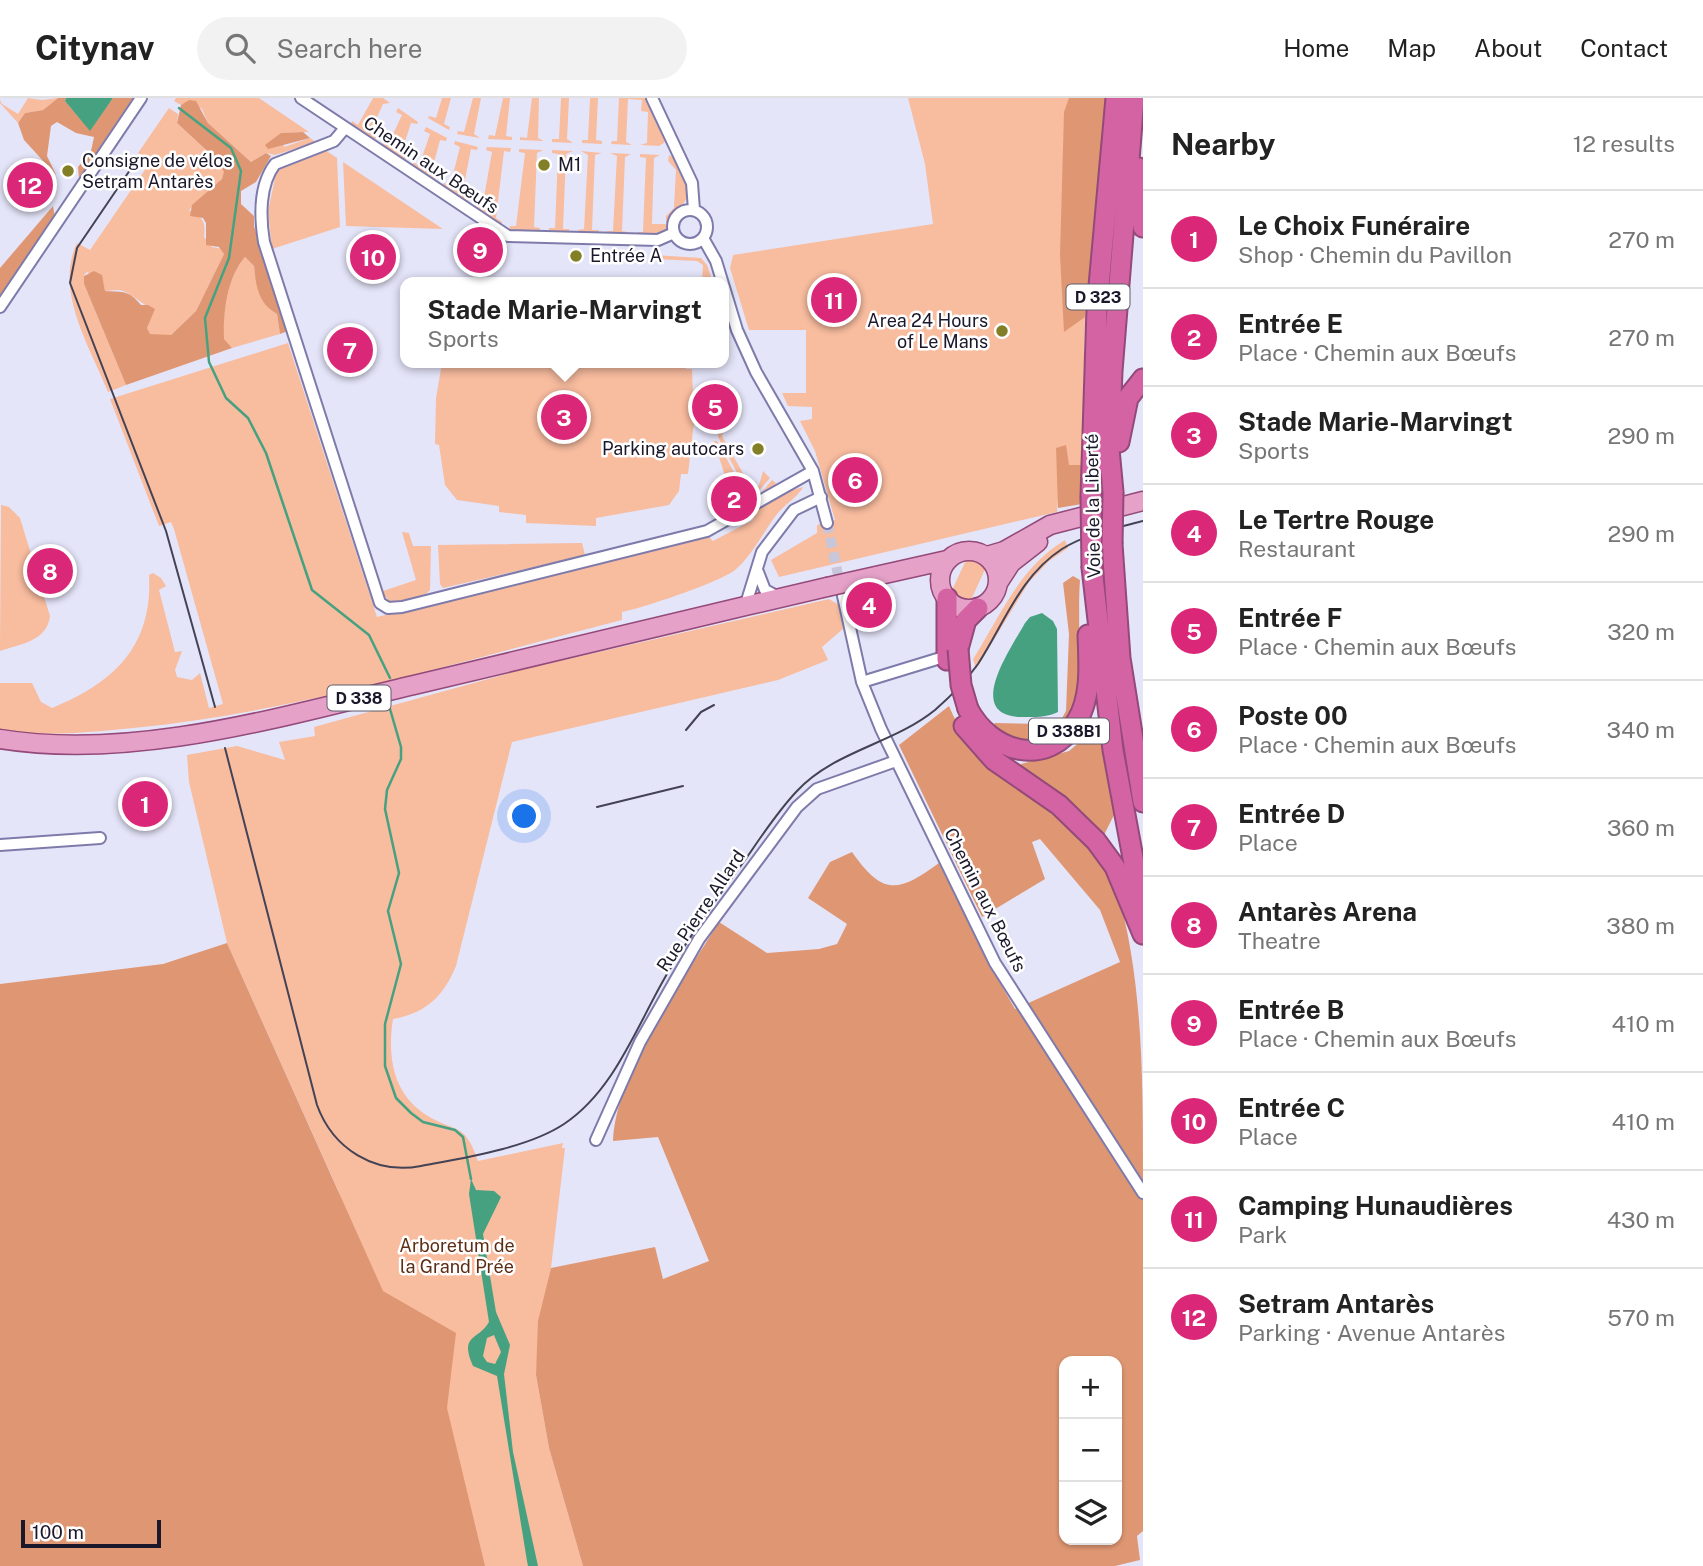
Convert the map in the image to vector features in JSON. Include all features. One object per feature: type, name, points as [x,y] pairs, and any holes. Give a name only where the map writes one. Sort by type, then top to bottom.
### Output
[{"type":"highway","name":"Voie de la Liberté","points":[[1116,98],[1097,308],[1091,496],[1092,568],[1113,750],[1143,912]]},
{"type":"highway","name":"Voie de la Liberté","points":[[1134,98],[1112,371],[1109,449],[1113,492],[1112,544],[1121,658],[1143,802]]},
{"type":"highway","points":[[1143,98],[1139,183],[1143,227]]},
{"type":"highway","points":[[1113,492],[1126,406],[1143,379]]},
{"type":"highway","name":"D 338B1","points":[[964,714],[989,736],[1015,750],[1040,748],[1068,732],[1077,722],[1087,694],[1087,597],[1092,568]]},
{"type":"highway","points":[[944,594],[951,655],[950,685],[975,741],[994,760],[1059,805],[1096,841],[1115,867],[1143,933]]},
{"type":"highway","points":[[951,655],[966,620],[978,608]]},
{"type":"main road","points":[[1071,521],[1011,563],[992,598],[978,608],[961,608],[944,594],[940,574],[947,560],[966,550],[987,556],[1004,551],[1051,525],[1143,501]]},
{"type":"main road","points":[[987,556],[996,568],[998,583]]},
{"type":"main road","name":"D 338","points":[[0,739],[40,743],[101,742],[231,727],[781,598],[839,588],[947,560]]},
{"type":"main road","name":"D 338","points":[[890,574],[918,578],[944,594]]},
{"type":"street","points":[[0,307],[141,98]]},
{"type":"street","name":"Chemin aux Bœufs","points":[[301,98],[508,236],[658,240],[674,233]]},
{"type":"street","points":[[652,98],[692,183],[694,210],[705,218],[707,225],[704,238],[721,277]]},
{"type":"street","points":[[345,128],[334,141],[275,164],[265,189],[261,225],[264,242],[380,603],[388,608],[402,607],[707,531],[813,471]]},
{"type":"street","points":[[694,210],[680,214],[673,226],[674,233],[688,244],[704,238]]},
{"type":"street","points":[[729,304],[737,330],[756,372],[813,471],[827,523]]},
{"type":"street","points":[[745,607],[762,552],[794,510],[821,497]]},
{"type":"street","points":[[757,569],[765,590],[781,598]]},
{"type":"street","name":"Chemin aux Bœufs","points":[[839,588],[862,682],[896,761],[995,963],[1143,1193]]},
{"type":"street","points":[[862,682],[951,655]]},
{"type":"street","name":"Rue Pierre Allard","points":[[596,1140],[640,1042],[699,939],[797,807],[817,789],[896,761]]},
{"type":"street","points":[[0,845],[100,838]]},
{"type":"green space","points":[[28,98],[58,98],[43,110],[25,113],[18,123],[0,103],[0,100],[18,114]]},
{"type":"green space","points":[[176,98],[259,98],[309,132],[281,133],[284,147],[310,138],[316,142],[275,155],[266,153],[251,162],[208,123],[202,109],[189,101],[181,105],[174,101]]},
{"type":"green space","points":[[373,98],[383,98],[390,103],[383,104],[370,133],[376,137],[374,142],[350,126],[352,121],[358,125]]},
{"type":"green space","points":[[442,98],[451,98],[444,124],[450,127],[449,130],[428,118],[436,118]]},
{"type":"green space","points":[[473,98],[481,98],[474,134],[480,138],[457,134],[458,131],[464,132]]},
{"type":"green space","points":[[503,98],[510,98],[506,136],[512,137],[512,140],[488,139],[489,135],[495,136]]},
{"type":"green space","points":[[532,98],[539,98],[538,138],[544,141],[520,140],[520,137],[527,138]]},
{"type":"green space","points":[[561,98],[569,98],[567,139],[573,143],[552,142],[552,139],[559,139]]},
{"type":"green space","points":[[590,98],[598,98],[596,140],[602,141],[602,144],[582,143],[582,140],[588,140]]},
{"type":"green space","points":[[619,98],[646,98],[666,134],[664,143],[659,146],[640,145],[647,143],[648,112],[641,111],[642,100],[628,99],[626,142],[632,145],[611,144],[612,141],[617,141]]},
{"type":"green space","name":"Area 24 Hours of Le Mans","points":[[908,98],[1106,98],[1085,317],[1081,497],[1058,498],[1057,512],[779,577],[771,560],[817,533],[817,525],[835,520],[815,451],[800,421],[812,419],[812,407],[788,406],[782,393],[806,393],[806,330],[749,330],[730,268],[733,255],[933,224],[925,164]]},
{"type":"green space","points":[[169,108],[178,114],[177,123],[218,161],[225,172],[222,179],[189,210],[202,220],[204,237],[212,247],[223,249],[224,254],[196,311],[171,335],[150,335],[147,328],[154,309],[123,291],[105,291],[103,282],[87,272],[84,275],[84,284],[126,385],[108,392],[77,319],[70,280],[71,261],[77,243],[90,250],[151,161],[138,153]]},
{"type":"green space","points":[[398,108],[418,122],[411,123],[401,154],[406,158],[404,162],[381,147],[383,142],[388,145],[402,115],[396,112]]},
{"type":"green space","points":[[426,127],[447,138],[446,141],[440,140],[431,174],[436,178],[435,183],[412,168],[413,162],[419,166],[430,134],[424,131]]},
{"type":"green space","points":[[455,141],[478,147],[477,150],[471,149],[462,195],[468,200],[467,205],[442,188],[444,183],[450,186],[460,147],[454,144]]},
{"type":"green space","points":[[487,147],[511,148],[510,152],[504,151],[496,218],[502,222],[501,228],[475,210],[476,205],[482,208],[492,152],[486,150]]},
{"type":"green space","points":[[519,149],[543,150],[537,153],[534,227],[540,228],[540,233],[509,231],[510,226],[516,226],[525,153],[519,152]]},
{"type":"green space","points":[[325,150],[337,158],[340,227],[272,249],[268,211],[277,169],[285,163]]},
{"type":"green space","points":[[552,150],[573,151],[566,154],[563,229],[569,229],[569,234],[549,233],[549,228],[555,228],[558,154],[552,153]]},
{"type":"green space","points":[[581,151],[602,153],[595,155],[592,230],[599,230],[598,235],[578,234],[578,230],[584,229],[588,155]]},
{"type":"green space","points":[[610,153],[631,154],[625,157],[622,231],[628,232],[628,236],[607,236],[607,231],[613,231],[617,156]]},
{"type":"green space","points":[[640,154],[660,155],[654,158],[652,224],[666,224],[666,216],[674,208],[676,170],[668,161],[669,155],[678,160],[686,182],[687,198],[668,227],[657,236],[637,237],[637,232],[643,232],[646,158],[640,157]]},
{"type":"green space","points":[[343,162],[443,229],[346,226]]},
{"type":"green space","points":[[654,255],[701,258],[711,277],[702,277],[703,265],[697,261],[654,259]]},
{"type":"green space","points":[[245,257],[254,266],[263,299],[277,314],[280,334],[232,348],[223,340],[225,307],[234,275]]},
{"type":"green space","points":[[288,343],[377,617],[707,535],[713,541],[753,520],[749,511],[786,492],[803,487],[777,514],[752,551],[735,570],[681,594],[622,612],[622,620],[318,698],[256,710],[133,728],[83,732],[49,734],[0,729],[0,683],[32,683],[41,702],[52,708],[94,687],[111,674],[136,642],[149,600],[149,575],[153,573],[161,578],[166,586],[159,590],[175,652],[182,651],[175,670],[177,677],[192,680],[200,673],[209,708],[223,704],[174,529],[171,522],[159,526],[110,399]]},
{"type":"green space","points":[[441,368],[692,369],[694,422],[688,474],[681,474],[679,491],[669,505],[596,518],[596,526],[526,523],[526,515],[499,512],[499,506],[457,500],[445,485],[439,445],[435,444],[436,398]]},
{"type":"green space","points":[[726,403],[729,411],[722,436],[753,491],[757,492],[763,471],[770,478],[757,493],[750,497],[718,437],[718,422],[723,422]]},
{"type":"green space","points":[[714,441],[717,441],[749,500],[760,494],[772,480],[776,483],[768,493],[736,509],[735,494],[731,495]]},
{"type":"green space","points":[[1,505],[9,507],[20,518],[50,616],[44,631],[38,636],[0,651]]},
{"type":"green space","points":[[402,532],[409,533],[413,546],[431,546],[430,590],[425,595],[392,603],[380,592],[416,580]]},
{"type":"green space","points":[[1065,540],[1068,548],[1049,561],[1029,582],[976,669],[973,659],[1012,593],[1035,564]]},
{"type":"green space","points":[[582,543],[585,555],[443,588],[440,584],[438,545]]},
{"type":"green space","points":[[967,558],[977,560],[986,567],[972,598],[976,600],[955,597],[952,590]]},
{"type":"green space","name":"Arboretum de la Grand Prée","points":[[829,599],[839,605],[844,628],[822,647],[828,660],[778,680],[512,742],[456,966],[445,987],[432,1002],[415,1013],[393,1019],[392,1061],[400,1086],[416,1107],[428,1116],[464,1134],[478,1161],[563,1143],[562,1148],[565,1148],[551,1268],[541,1313],[536,1375],[549,1448],[583,1566],[470,1566],[338,1190],[227,943],[189,782],[187,755],[237,746],[285,760],[279,742],[315,736],[314,727],[521,670]]},
{"type":"shaded area","points":[[58,98],[66,98],[65,101],[90,130],[113,98],[133,98],[79,178],[78,167],[91,151],[94,137],[76,133],[57,122],[51,126],[47,156],[56,175],[24,140],[18,123],[25,113],[43,110]]},
{"type":"shaded area","points":[[66,98],[113,98],[90,131],[65,101]]},
{"type":"shaded area","points":[[1069,98],[1107,98],[1085,317],[1064,332],[1060,255],[1064,112]]},
{"type":"shaded area","points":[[189,100],[196,101],[208,123],[251,162],[266,153],[271,156],[256,182],[241,191],[241,204],[254,216],[254,226],[288,331],[280,334],[277,314],[262,299],[254,266],[245,257],[230,285],[225,307],[224,339],[232,348],[126,385],[84,284],[84,276],[94,271],[102,275],[105,291],[125,293],[141,305],[155,309],[147,328],[150,334],[171,335],[196,311],[224,254],[219,247],[206,245],[206,223],[203,218],[190,216],[192,205],[222,179],[224,172],[218,161],[177,123],[181,105]]},
{"type":"shaded area","points":[[303,132],[310,138],[268,149],[265,145],[281,133]]},
{"type":"shaded area","points":[[53,206],[55,217],[0,296],[0,268]]},
{"type":"shaded area","points":[[1066,445],[1069,465],[1081,465],[1082,504],[1058,508],[1056,448]]},
{"type":"shaded area","points":[[1073,576],[1080,580],[1077,685],[1071,715],[1061,728],[1045,737],[1018,740],[1005,736],[991,728],[995,723],[1050,724],[1061,720],[1066,711],[1069,634],[1063,583]]},
{"type":"shaded area","points":[[1042,613],[1053,621],[1057,629],[1058,712],[1034,717],[1003,713],[995,704],[993,692],[996,678],[1025,623],[1030,617]]},
{"type":"shaded area","points":[[949,706],[964,734],[984,757],[1080,837],[1100,860],[1116,887],[1125,921],[1132,956],[1142,1066],[1143,1531],[1137,1536],[1140,1560],[1115,1566],[583,1566],[549,1448],[536,1375],[538,1321],[551,1268],[655,1247],[663,1279],[709,1261],[658,1137],[613,1141],[617,1114],[626,1086],[638,1057],[670,999],[719,922],[767,953],[819,949],[837,944],[847,924],[808,898],[830,862],[852,852],[873,876],[882,883],[892,885],[912,880],[939,863],[988,962],[1015,1009],[1120,962],[1100,910],[1040,839],[1032,842],[1045,879],[982,917],[899,745]]},
{"type":"shaded area","points":[[1099,726],[1114,815],[1104,835],[1080,810],[1021,771],[1021,764],[1069,751]]},
{"type":"shaded area","points":[[227,943],[383,1291],[456,1333],[447,1408],[485,1566],[0,1566],[0,984],[163,964]]},
{"type":"shaded area","points":[[471,1179],[476,1190],[494,1191],[501,1197],[483,1234],[496,1312],[510,1345],[504,1374],[513,1452],[538,1566],[528,1566],[497,1376],[473,1366],[469,1356],[469,1343],[489,1322],[469,1194]],"holes":[[[494,1335],[501,1352],[495,1364],[487,1362],[483,1356],[487,1338]]]},
{"type":"waterway","points":[[179,108],[231,148],[241,171],[229,258],[205,318],[209,362],[226,398],[248,418],[266,453],[312,590],[369,635],[390,678]]},
{"type":"waterway","points":[[390,709],[401,747],[401,759],[387,790],[385,809],[399,873],[388,911],[401,964],[385,1024],[385,1066],[396,1098],[411,1113],[423,1122],[455,1130],[463,1137],[471,1179]]},
{"type":"tunnel","points":[[827,523],[841,589]]},
{"type":"tram line","points":[[130,170],[77,248],[70,283],[166,531],[215,707]]},
{"type":"tram line","points":[[225,748],[317,1105],[324,1121],[345,1146],[372,1162],[388,1166],[421,1166],[495,1151],[533,1140],[564,1124],[582,1110],[597,1093],[611,1075],[667,974],[705,916],[797,791],[828,766],[919,722],[941,705],[978,664],[1014,602],[1047,560],[1081,539],[1143,521]]},
{"type":"tram line","points":[[686,730],[701,712],[714,705]]},
{"type":"tram line","points":[[597,807],[683,786]]},
{"type":"place","name":"M1","points":[[544,165]]},
{"type":"place","name":"Consigne de vélos Setram Antarès","points":[[68,171]]},
{"type":"place","name":"Setram Antarès","points":[[30,185]]},
{"type":"place","name":"Entrée B","points":[[480,250]]},
{"type":"place","name":"Entrée A","points":[[576,256]]},
{"type":"place","name":"Entrée C","points":[[373,257]]},
{"type":"place","name":"Camping Hunaudières","points":[[834,300]]},
{"type":"place","name":"Area 24 Hours of Le Mans","points":[[1002,331]]},
{"type":"place","name":"Entrée D","points":[[350,350]]},
{"type":"place","name":"Entrée F","points":[[715,407]]},
{"type":"place","name":"Stade Marie-Marvingt","points":[[564,417]]},
{"type":"place","name":"Parking autocars","points":[[758,449]]},
{"type":"place","name":"Poste 00","points":[[855,480]]},
{"type":"place","name":"Entrée E","points":[[734,499]]},
{"type":"place","name":"Antarès Arena","points":[[50,571]]},
{"type":"place","name":"Le Tertre Rouge","points":[[869,605]]},
{"type":"place","name":"Le Choix Funéraire","points":[[145,804]]}]
